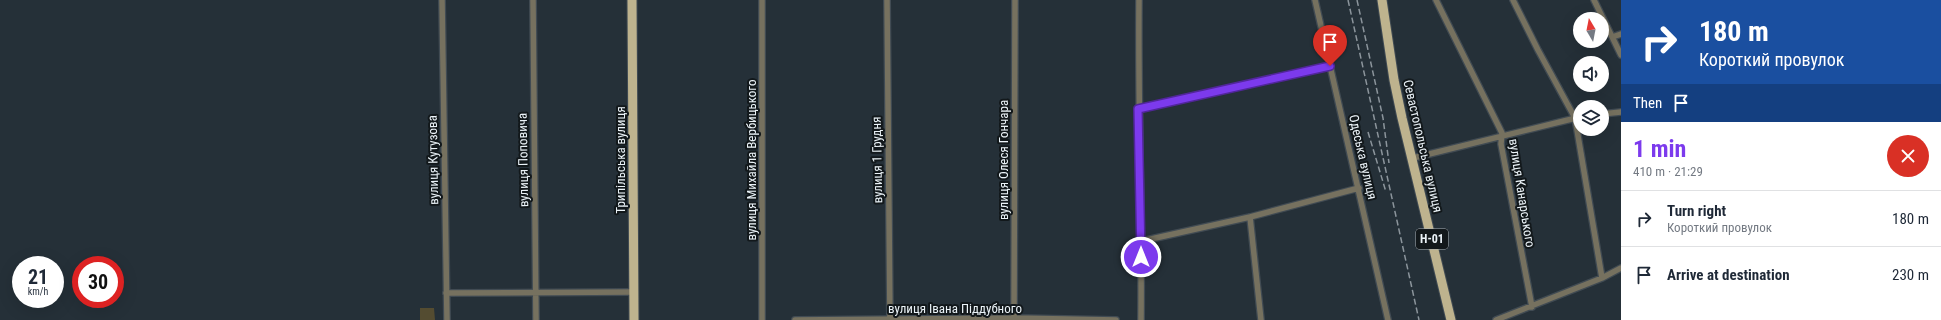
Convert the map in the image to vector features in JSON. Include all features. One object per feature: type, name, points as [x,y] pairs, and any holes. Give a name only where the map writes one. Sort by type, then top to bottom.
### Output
[{"type":"main road","name":"Трипільська вулиця","points":[[632,0],[634,320]]},
{"type":"main road","name":"Севастопольська вулиця","points":[[1382,0],[1394,80],[1451,320]]},
{"type":"street","name":"вулиця Кутузова","points":[[442,0],[447,320]]},
{"type":"street","name":"вулиця Поповича","points":[[533,0],[536,320]]},
{"type":"street","name":"вулиця Михайла Вербицького","points":[[762,0],[762,320]]},
{"type":"street","name":"вулиця 1 Грудня","points":[[887,0],[890,319]]},
{"type":"street","name":"вулиця Олеся Гончара","points":[[1014,319],[1015,0]]},
{"type":"street","points":[[1139,0],[1138,109],[1142,241],[1141,320]]},
{"type":"street","name":"Одеська вулиця","points":[[1315,0],[1388,320]]},
{"type":"street","name":"вулиця Канарського","points":[[1436,0],[1502,133],[1501,137],[1504,160],[1532,307]]},
{"type":"street","points":[[1513,0],[1538,50],[1573,109]]},
{"type":"street","points":[[1594,0],[1621,55]]},
{"type":"street","points":[[1612,37],[1621,34]]},
{"type":"street","points":[[1138,109],[1330,66]]},
{"type":"street","points":[[1609,113],[1621,112]]},
{"type":"street","points":[[1413,158],[1573,118]]},
{"type":"street","points":[[1581,136],[1602,278]]},
{"type":"street","points":[[1142,241],[1250,217],[1359,188]]},
{"type":"street","points":[[1250,217],[1261,320]]},
{"type":"street","points":[[1496,320],[1602,278],[1621,268]]},
{"type":"street","points":[[446,293],[536,294],[634,292]]},
{"type":"street","name":"вулиця Івана Піддубного","points":[[795,320],[1116,320]]},
{"type":"shaded area","points":[[420,308],[434,308],[435,320],[420,320]]},
{"type":"railway","points":[[1348,0],[1419,320]]},
{"type":"railway","points":[[1357,0],[1383,118],[1389,163]]},
{"type":"railway","points":[[1368,132],[1386,192]]},
{"type":"route","points":[[1141,257],[1142,241],[1138,109],[1330,66]]}]
